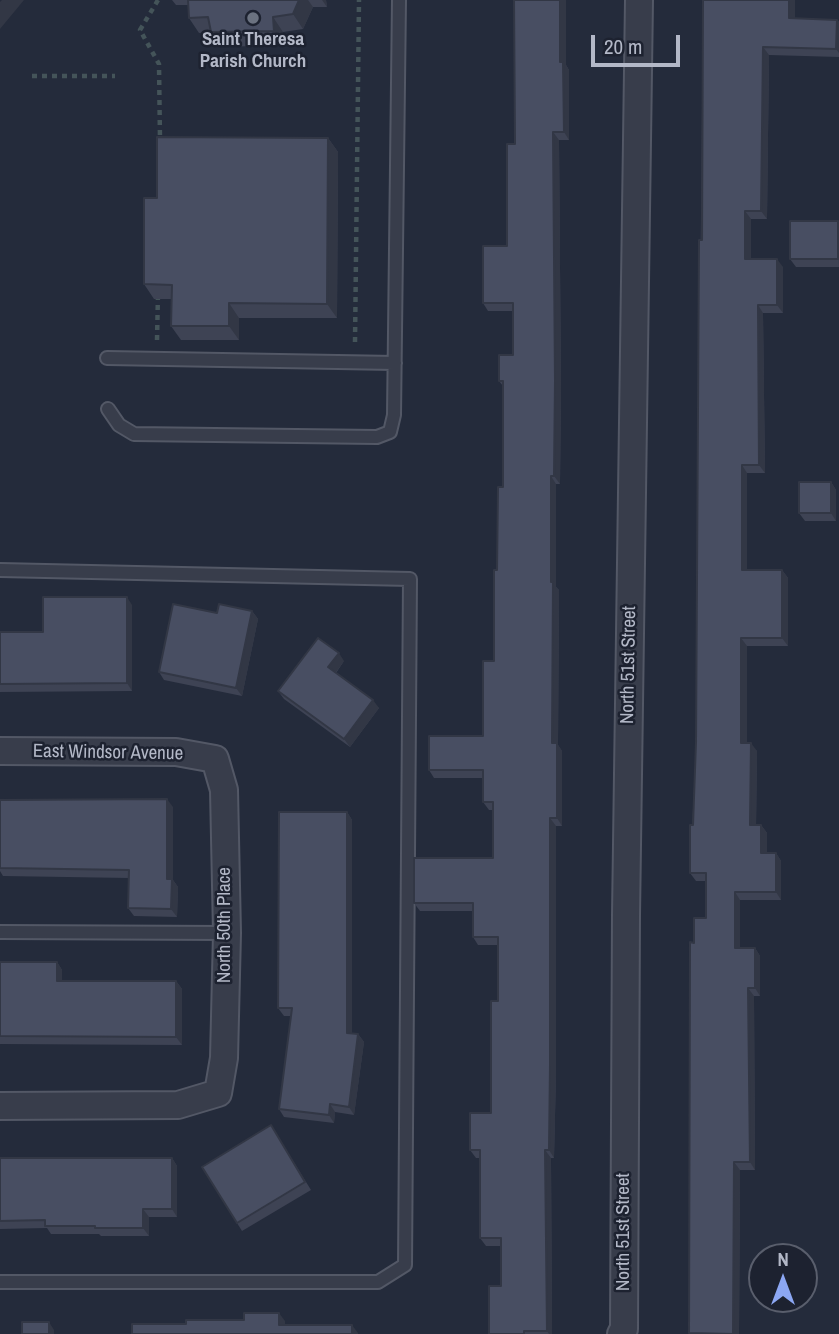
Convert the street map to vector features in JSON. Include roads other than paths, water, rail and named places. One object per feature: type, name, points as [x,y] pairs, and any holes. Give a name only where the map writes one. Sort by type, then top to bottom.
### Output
[{"type":"street","name":"North 51st Street","points":[[624,1332],[626,915],[639,0]]},
{"type":"street","name":"East Windsor Avenue","points":[[0,751],[176,752],[215,759]]},
{"type":"street","name":"North 50th Place","points":[[0,1106],[178,1105],[218,1093],[225,1058],[225,790],[215,759]]},
{"type":"lane","points":[[108,410],[119,425],[134,435],[377,437],[390,432],[395,362],[399,0]]},
{"type":"lane","points":[[107,358],[395,362]]},
{"type":"lane","points":[[0,570],[410,579],[405,1265],[378,1282],[0,1282]]},
{"type":"lane","points":[[0,932],[226,933]]},
{"type":"place","name":"Saint Theresa Parish Church","points":[[253,18]]}]
